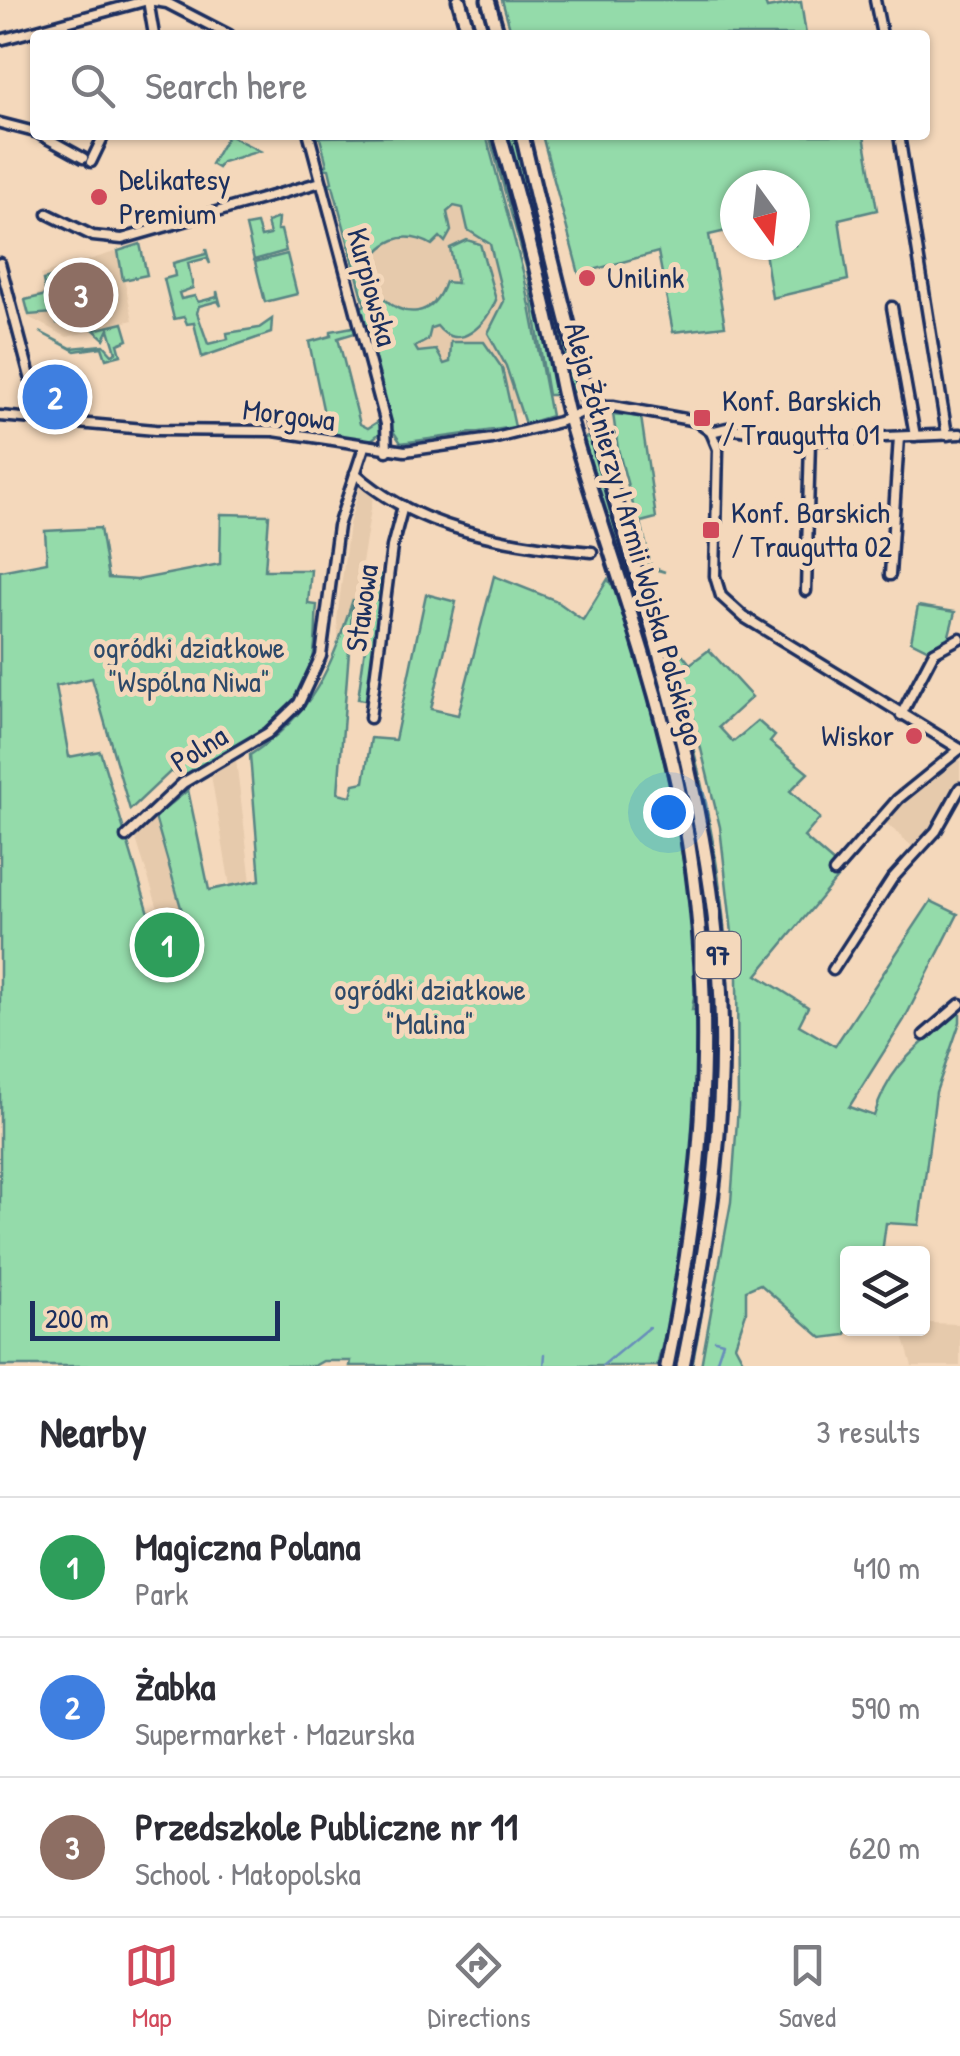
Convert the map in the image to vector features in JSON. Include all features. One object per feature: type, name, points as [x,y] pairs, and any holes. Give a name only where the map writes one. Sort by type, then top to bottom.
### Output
[{"type":"main road","points":[[458,0],[467,30]]},
{"type":"main road","points":[[488,0],[497,30]]},
{"type":"main road","name":"Aleja Żołnierzy I Armii Wojska Polskiego","points":[[501,140],[535,263],[570,418],[623,578],[661,715],[698,900],[706,1023],[704,1124],[688,1261],[667,1366]]},
{"type":"main road","name":"Aleja Żołnierzy I Armii Wojska Polskiego","points":[[523,140],[591,408],[682,735],[706,848],[716,928],[722,1049],[718,1148],[704,1255],[683,1366]]},
{"type":"street","points":[[148,0],[153,30]]},
{"type":"street","points":[[37,30],[148,0],[166,3],[220,30]]},
{"type":"street","points":[[875,0],[881,30]]},
{"type":"street","points":[[0,40],[30,32]]},
{"type":"street","points":[[0,124],[9,122],[30,131]]},
{"type":"street","points":[[49,140],[87,160],[101,140]]},
{"type":"street","name":"Kurpiowska","points":[[310,140],[386,424],[387,451]]},
{"type":"street","points":[[899,140],[947,435]]},
{"type":"street","points":[[48,214],[93,236],[122,240],[321,182]]},
{"type":"street","points":[[0,262],[41,418]]},
{"type":"street","points":[[892,308],[914,436]]},
{"type":"street","points":[[591,408],[613,406],[675,415],[696,421],[711,432],[718,454],[715,576],[722,596],[758,626],[960,749],[898,799],[834,872]]},
{"type":"street","name":"Morgowa","points":[[0,416],[154,430],[274,431],[387,451],[463,444],[570,418],[591,408]]},
{"type":"street","points":[[711,432],[727,428],[810,440],[960,434]]},
{"type":"street","points":[[890,575],[898,436]]},
{"type":"street","points":[[806,591],[810,440]]},
{"type":"street","name":"Polna","points":[[126,837],[183,783],[268,733],[299,703],[321,656],[338,526],[364,448]]},
{"type":"street","points":[[354,474],[403,506],[455,528],[592,552]]},
{"type":"street","name":"Stawowa","points":[[370,718],[392,547],[403,506]]},
{"type":"street","points":[[901,715],[934,652],[960,638]]},
{"type":"street","points":[[833,970],[892,879],[936,832],[960,788]]},
{"type":"street","points":[[924,1036],[960,1004]]},
{"type":"shaded area","points":[[485,199],[516,325],[521,412],[409,440],[347,231]]},
{"type":"shaded area","points":[[118,251],[133,320],[67,337],[28,317],[23,299],[45,292],[41,275]]},
{"type":"shaded area","points":[[360,485],[374,491],[356,599],[339,646],[337,620],[349,524]]},
{"type":"shaded area","points":[[960,757],[960,783],[935,829],[915,849],[885,822],[911,794]]},
{"type":"shaded area","points":[[236,760],[251,882],[230,886],[211,775]]},
{"type":"shaded area","points":[[155,817],[188,932],[167,937],[135,836]]},
{"type":"shaded area","points":[[930,1323],[960,1324],[960,1366],[912,1366],[903,1336],[930,1336]]},
{"type":"green space","points":[[502,0],[764,0],[767,8],[801,2],[805,30],[511,30]]},
{"type":"green space","points":[[225,140],[238,140],[260,151],[222,162],[218,168],[211,164]]},
{"type":"green space","points":[[321,140],[487,140],[524,275],[551,416],[525,424],[506,366],[488,333],[504,301],[490,244],[468,230],[463,208],[454,206],[447,212],[451,231],[445,242],[440,237],[432,245],[404,238],[394,240],[377,253],[371,269],[375,286],[386,300],[401,309],[417,311],[433,303],[445,282],[457,283],[450,248],[467,240],[480,244],[496,300],[492,309],[479,326],[463,336],[445,334],[437,326],[431,328],[428,340],[415,347],[418,352],[436,350],[444,364],[450,362],[451,342],[484,342],[502,368],[515,427],[401,443],[391,428],[359,308],[365,305],[333,186],[326,185],[332,182],[329,169],[322,168],[327,165]]},
{"type":"green space","points":[[490,140],[495,140],[533,279],[557,395],[548,395],[527,270]]},
{"type":"green space","points":[[506,140],[518,140],[582,390],[571,392]]},
{"type":"green space","points":[[543,140],[865,140],[877,210],[839,219],[848,280],[772,298],[766,260],[810,260],[810,170],[720,170],[720,232],[709,235],[725,326],[673,332],[658,252],[579,274]]},
{"type":"green space","points":[[278,218],[277,230],[281,230],[286,251],[254,260],[246,226],[257,224],[261,237],[270,235],[267,222]]},
{"type":"green space","points":[[140,244],[147,275],[123,280],[118,251]]},
{"type":"green space","points":[[206,249],[210,264],[207,258],[188,263],[193,288],[179,293],[181,299],[195,296],[198,302],[217,297],[217,291],[221,306],[218,301],[199,306],[197,313],[208,344],[228,339],[227,333],[259,328],[272,319],[271,333],[202,357],[194,323],[187,324],[184,317],[174,319],[164,279],[175,276],[173,263],[206,254]]},
{"type":"green space","points":[[287,254],[297,294],[265,302],[255,262]]},
{"type":"green space","points":[[63,275],[66,287],[86,282],[88,290],[57,298],[63,322],[57,323],[53,313],[29,315],[25,300],[46,295],[43,280]]},
{"type":"green space","points":[[123,323],[128,340],[118,344],[121,355],[106,359],[102,347],[75,351],[40,332],[71,348],[104,345],[112,354],[116,352],[109,329],[104,339],[94,330]]},
{"type":"green space","points":[[353,327],[355,333],[338,338],[360,424],[368,428],[379,421],[380,433],[370,441],[328,433],[309,342],[331,336],[331,331]]},
{"type":"green space","points":[[613,414],[641,417],[656,518],[641,522],[651,567],[665,572],[650,568],[618,449]]},
{"type":"green space","points":[[591,436],[631,569],[626,570],[581,439]]},
{"type":"green space","points":[[221,514],[269,515],[265,570],[311,570],[308,604],[317,605],[314,653],[302,688],[290,706],[257,734],[219,757],[181,777],[171,771],[130,810],[92,678],[56,686],[69,757],[100,751],[158,943],[188,932],[155,817],[188,790],[209,890],[260,880],[250,755],[290,723],[317,688],[353,599],[338,793],[351,796],[354,784],[364,782],[371,738],[395,740],[426,594],[456,602],[431,709],[458,715],[494,576],[555,600],[583,620],[608,579],[611,584],[619,582],[670,788],[688,891],[700,997],[694,997],[692,1010],[700,1010],[699,1096],[681,1272],[657,1366],[350,1366],[351,1361],[323,1361],[314,1366],[0,1366],[0,571],[47,562],[45,531],[100,528],[108,578],[137,580],[220,564]]},
{"type":"green space","points":[[375,574],[386,576],[371,701],[358,699]]},
{"type":"green space","points":[[648,574],[709,819],[728,983],[722,1175],[692,1366],[720,1171],[723,950],[696,773],[644,575]]},
{"type":"green space","points":[[634,578],[690,799],[704,874],[716,998],[707,1183],[677,1366],[708,1142],[709,971],[685,792],[629,579]]},
{"type":"green space","points":[[918,606],[955,612],[948,639],[929,650],[911,641]]},
{"type":"green space","points":[[676,646],[690,664],[709,650],[752,697],[719,727],[733,742],[758,721],[775,736],[770,742],[808,773],[790,791],[820,818],[804,837],[843,871],[757,975],[808,1007],[799,1025],[835,1046],[931,901],[958,914],[904,1020],[849,1107],[874,1116],[898,1068],[960,1009],[960,1022],[936,1092],[919,1225],[886,1223],[883,1246],[840,1246],[840,1336],[822,1338],[760,1284],[746,1290],[746,1313],[735,1345],[746,1366],[701,1366],[731,1202],[738,1107],[737,977],[720,827]]},
{"type":"waterway","points":[[602,1366],[649,1327]]},
{"type":"waterway","points":[[715,1340],[723,1342],[715,1366]]},
{"type":"waterway","points":[[544,1366],[545,1354]]},
{"type":"place","name":"Delikatesy Premium","points":[[99,197]]},
{"type":"place","name":"Unilink","points":[[587,278]]},
{"type":"place","name":"Przedszkole Publiczne nr 11","points":[[81,295]]},
{"type":"place","name":"Żabka","points":[[55,397]]},
{"type":"place","name":"Konf. Barskich / Traugutta 01","points":[[702,418]]},
{"type":"place","name":"Konf. Barskich / Traugutta 02","points":[[711,530]]},
{"type":"place","name":"Wiskor","points":[[914,736]]},
{"type":"place","name":"Magiczna Polana","points":[[167,945]]},
{"type":"park label","name":"ogródki działkowe \"Wspólna Niwa\"","points":[[189,665]]},
{"type":"park label","name":"ogródki działkowe \"Malina\"","points":[[430,1007]]}]
